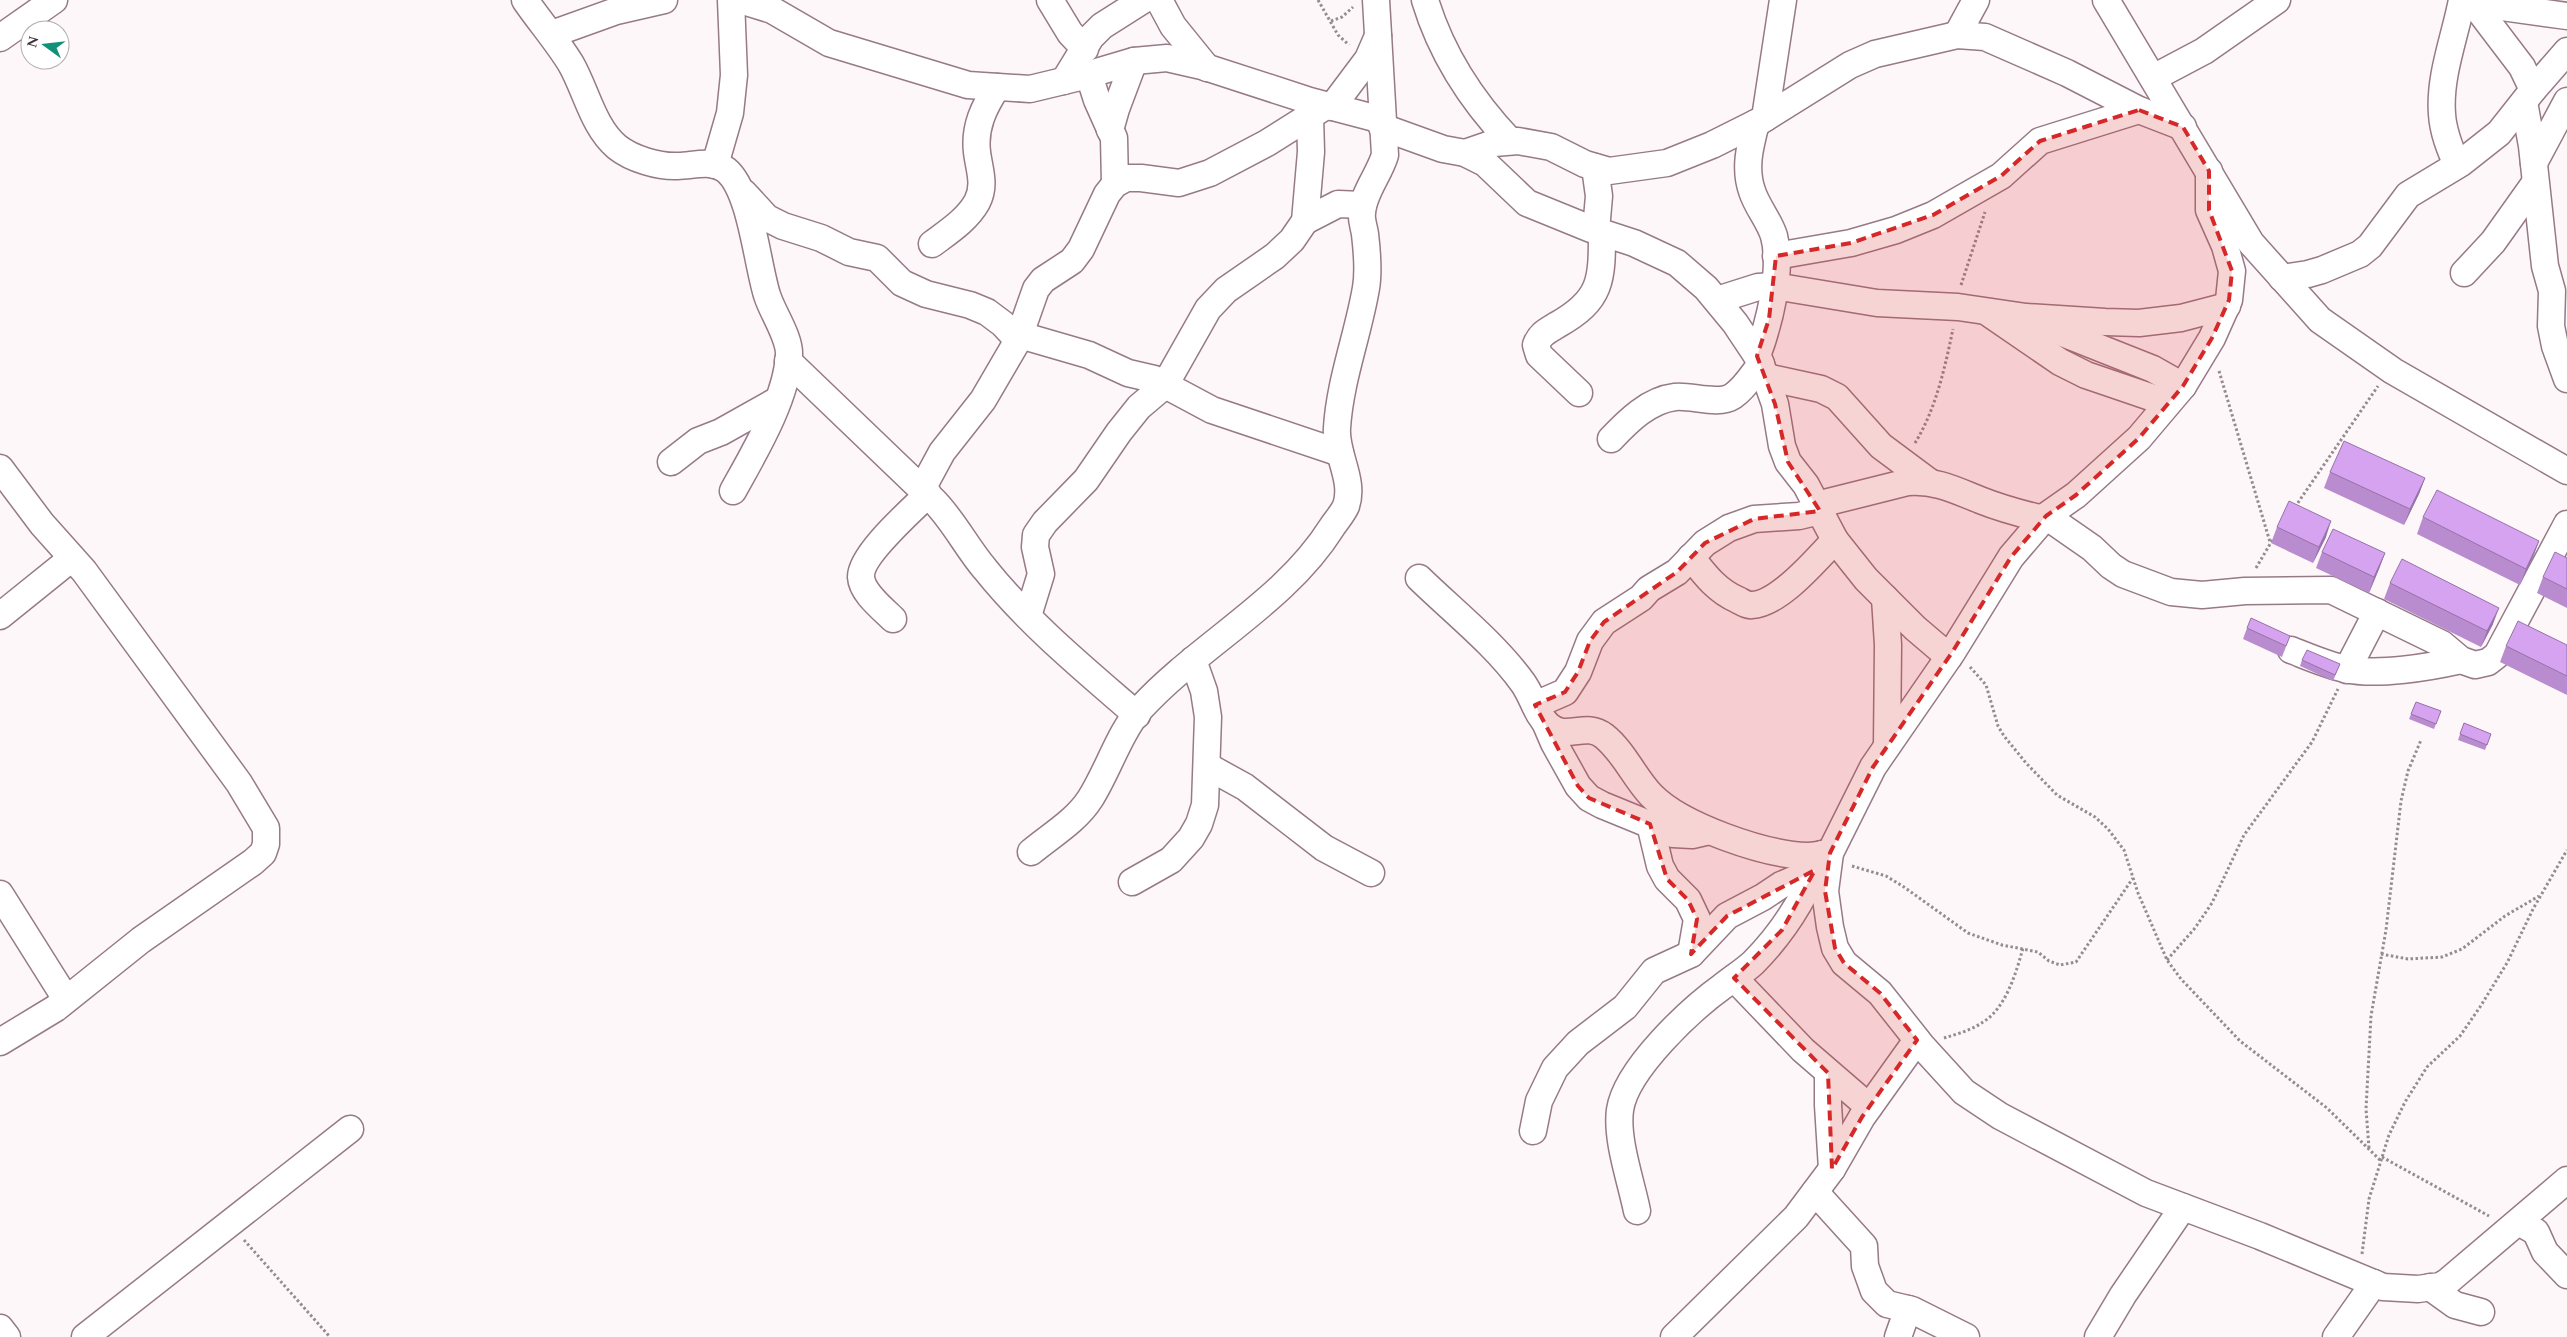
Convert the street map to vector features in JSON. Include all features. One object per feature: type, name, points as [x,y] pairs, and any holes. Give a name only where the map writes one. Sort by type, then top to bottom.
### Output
[{"type":"street","points":[[524,0],[552,34],[572,67],[583,92],[606,133],[618,147],[640,158],[661,165],[716,165],[726,170],[736,185],[767,218],[796,231],[821,238],[849,252],[876,258],[902,283],[914,290],[970,305],[987,312],[1019,338],[1089,355],[1128,372],[1165,384],[1212,410],[1340,453]]},
{"type":"street","points":[[552,34],[616,11],[664,0]]},
{"type":"street","points":[[716,165],[730,113],[734,75],[731,0]]},
{"type":"street","points":[[740,0],[772,10],[829,44],[968,85],[1030,89],[1064,81],[1087,62],[1167,58],[1208,68],[1323,110],[1382,123],[1443,149],[1465,153],[1485,163],[1527,203],[1634,243],[1677,263],[1717,300],[1735,323],[1761,366],[1775,404],[1782,446],[1788,462],[1806,484],[1834,538],[1866,579],[1885,598],[1951,654]]},
{"type":"street","points":[[1050,0],[1087,62],[1097,100],[1114,138],[1116,159],[1115,184]]},
{"type":"street","points":[[1087,62],[1091,37],[1102,26],[1143,0]]},
{"type":"street","points":[[1159,0],[1173,26],[1208,68]]},
{"type":"street","points":[[1425,0],[1443,48],[1452,64],[1480,107],[1510,141]]},
{"type":"street","points":[[1611,439],[1641,411],[1656,403],[1674,397],[1723,399],[1732,397],[1761,366],[1774,286],[1776,256],[1774,235],[1752,191],[1748,167],[1760,121],[1783,0]]},
{"type":"street","points":[[1957,35],[1976,0]]},
{"type":"street","points":[[2106,0],[2251,243],[2320,320],[2389,369],[2567,471]]},
{"type":"street","points":[[2153,78],[2204,51],[2277,0]]},
{"type":"street","points":[[2469,1],[2567,16]]},
{"type":"street","points":[[2469,1],[2522,67],[2528,96],[2534,173],[2545,266],[2552,291],[2551,326],[2555,346],[2567,380]]},
{"type":"street","points":[[2457,166],[2446,138],[2442,114],[2443,87],[2469,1]]},
{"type":"street","points":[[0,38],[47,2]]},
{"type":"street","points":[[1031,852],[1076,816],[1090,799],[1100,777],[1137,715],[1166,683],[1243,621],[1319,548],[1346,505],[1346,470],[1340,453],[1337,430],[1342,396],[1367,286],[1366,244],[1361,214],[1385,156],[1378,35],[1366,2]]},
{"type":"street","points":[[893,619],[865,588],[861,578],[869,556],[925,492],[942,452],[983,400],[1019,338],[1036,289],[1043,280],[1072,261],[1081,249],[1107,194],[1115,184],[1126,178],[1179,183],[1210,172],[1267,143],[1323,110],[1366,61],[1378,35]]},
{"type":"street","points":[[1465,153],[1494,143],[1510,141],[1551,147],[1585,164],[1609,171],[1667,163],[1712,145],[1760,121],[1858,61],[1875,54],[1957,35],[1984,37],[2067,73],[2138,110],[2183,128]]},
{"type":"street","points":[[2282,278],[2308,274],[2360,254],[2370,246],[2408,195],[2457,166],[2499,133],[2567,51]]},
{"type":"street","points":[[1110,130],[1134,61]]},
{"type":"street","points":[[932,244],[966,216],[977,202],[982,189],[977,151],[978,127],[985,107],[997,87]]},
{"type":"street","points":[[2464,273],[2494,242],[2534,173],[2567,101]]},
{"type":"street","points":[[1028,616],[1041,574],[1035,547],[1036,535],[1045,522],[1086,480],[1139,407],[1165,384],[1208,309],[1226,290],[1275,256],[1292,240],[1305,220],[1311,152],[1323,110]]},
{"type":"street","points":[[1776,256],[1851,243],[1896,230],[1933,215],[1992,182],[2040,141],[2138,110]]},
{"type":"street","points":[[1579,393],[1539,355],[1536,345],[1541,334],[1573,316],[1593,296],[1602,269],[1599,196],[1595,167]]},
{"type":"street","points":[[1637,1211],[1620,1126],[1620,1109],[1629,1085],[1650,1054],[1691,1013],[1754,961],[1782,930],[1825,859],[1872,766],[1951,654],[2011,557],[2044,518],[2076,495],[2138,438],[2176,394],[2210,341],[2227,306],[2232,271],[2225,246],[2209,210],[2209,172]]},
{"type":"street","points":[[733,491],[752,457],[778,400],[790,354],[767,296],[749,217],[736,185]]},
{"type":"street","points":[[1305,220],[1338,204],[1364,205]]},
{"type":"street","points":[[754,243],[796,231]]},
{"type":"street","points":[[1717,300],[1758,287],[1774,286],[1877,303],[1956,307],[2026,317],[2139,323],[2181,318],[2227,306]]},
{"type":"street","points":[[1985,311],[2060,362],[2086,375],[2176,394]]},
{"type":"street","points":[[2026,317],[2058,333],[2113,352],[2153,369],[2176,394]]},
{"type":"street","points":[[788,361],[953,521],[985,570],[1028,616],[1137,715]]},
{"type":"street","points":[[1761,366],[1822,389],[1837,398],[1881,446],[1928,482]]},
{"type":"street","points":[[670,462],[698,441],[721,432],[778,400]]},
{"type":"street","points":[[0,468],[42,524],[72,558],[168,684],[239,783],[266,828],[264,854],[141,940],[66,999],[0,1042]]},
{"type":"street","points":[[1540,714],[1565,692],[1578,672],[1590,641],[1604,622],[1641,598],[1649,589],[1677,572],[1705,543],[1729,528],[1754,519],[1799,516],[1818,508],[1908,482],[1928,482],[1953,487],[2014,512],[2044,518],[2092,548],[2111,566],[2142,582],[2171,592],[2202,595],[2245,591],[2331,590],[2442,644],[2461,660],[2475,665],[2488,662],[2497,655],[2567,524]]},
{"type":"street","points":[[1691,557],[1710,581],[1725,595],[1750,606],[1769,601],[1820,557],[1861,495]]},
{"type":"street","points":[[0,616],[72,558]]},
{"type":"street","points":[[1420,578],[1483,639],[1523,684],[1578,786],[1589,798],[1673,834],[1692,835],[1710,830]]},
{"type":"street","points":[[1885,598],[1888,645],[1887,746]]},
{"type":"street","points":[[2347,670],[2377,612]]},
{"type":"street","points":[[2291,650],[2347,670],[2357,671],[2434,666],[2461,660]]},
{"type":"street","points":[[1132,882],[1171,860],[1191,838],[1199,824],[1205,805],[1208,717],[1204,692],[1193,660]]},
{"type":"street","points":[[1540,714],[1558,731],[1575,732],[1586,728],[1597,731],[1619,752],[1651,795],[1669,812],[1710,830],[1770,850],[1825,859]]},
{"type":"street","points":[[1207,766],[1245,787],[1324,848],[1371,873]]},
{"type":"street","points":[[1650,824],[1660,866],[1667,878],[1688,900],[1697,919],[1691,954]]},
{"type":"street","points":[[1533,1131],[1539,1101],[1555,1068],[1578,1043],[1625,1007],[1654,971],[1691,954],[1727,916],[1763,898],[1825,859]]},
{"type":"street","points":[[1825,859],[1825,891],[1835,948],[1844,964],[1880,993],[1919,1043],[1964,1092],[1982,1105],[2099,1170],[2146,1193],[2383,1286],[2409,1288],[2430,1287],[2447,1282],[2567,1180]]},
{"type":"street","points":[[0,894],[66,999]]},
{"type":"street","points":[[1734,978],[1828,1073],[1869,1107]]},
{"type":"street","points":[[1674,1337],[1796,1217],[1832,1169],[1869,1107],[1919,1043]]},
{"type":"street","points":[[1828,1073],[1832,1169]]},
{"type":"street","points":[[85,1337],[350,1130]]},
{"type":"street","points":[[1815,1192],[1864,1246],[1865,1266],[1874,1291],[1887,1304],[1908,1309],[1966,1337]]},
{"type":"street","points":[[2098,1337],[2123,1295],[2183,1207]]},
{"type":"street","points":[[2514,1226],[2536,1232],[2545,1252],[2567,1275]]},
{"type":"street","points":[[2336,1337],[2367,1280]]},
{"type":"street","points":[[2430,1287],[2451,1303],[2481,1312]]},
{"type":"street","points":[[1898,1337],[1908,1309]]},
{"type":"street","points":[[0,1328],[7,1337]]},
{"type":"path","points":[[1318,0],[1338,35],[1366,61]]},
{"type":"path","points":[[1331,21],[1342,17],[1366,2]]},
{"type":"path","points":[[1898,458],[1914,444],[1926,426],[1948,357],[1956,307],[1992,182]]},
{"type":"path","points":[[2210,341],[2271,542]]},
{"type":"path","points":[[2294,508],[2389,369]]},
{"type":"path","points":[[2245,591],[2275,536]]},
{"type":"path","points":[[1951,654],[1986,686],[1998,726],[2013,748],[2057,794],[2094,817],[2108,829],[2124,850],[2133,878],[2167,960],[2181,979],[2240,1042],[2328,1108],[2382,1159],[2514,1226]]},
{"type":"path","points":[[2167,960],[2195,928],[2212,903],[2244,835],[2312,742],[2347,670]]},
{"type":"path","points":[[2369,1148],[2366,1083],[2371,1016],[2381,954],[2400,801],[2408,771],[2421,740]]},
{"type":"path","points":[[2367,1280],[2369,1199],[2404,1102],[2427,1067],[2460,1036],[2480,1007],[2507,963],[2540,895],[2567,850]]},
{"type":"path","points":[[1825,859],[1886,876],[1968,933],[2002,945],[2038,952],[2048,962],[2060,965],[2076,962],[2133,878]]},
{"type":"path","points":[[2381,954],[2408,959],[2442,957],[2462,949],[2505,916],[2540,895]]},
{"type":"path","points":[[1919,1043],[1968,1030],[1993,1015],[2005,995],[2023,948]]},
{"type":"path","points":[[229,1223],[330,1337]]},
{"type":"highlighted area","points":[[2139,110],[2183,127],[2209,171],[2209,210],[2232,271],[2229,300],[2212,338],[2183,386],[2139,438],[2076,495],[2046,516],[2011,557],[1953,651],[1873,767],[1830,853],[1825,891],[1835,948],[1844,963],[1880,993],[1917,1040],[1862,1117],[1832,1169],[1828,1073],[1734,978],[1782,930],[1815,870],[1727,916],[1691,954],[1697,919],[1688,900],[1667,879],[1650,824],[1589,798],[1578,786],[1535,705],[1565,692],[1578,672],[1590,641],[1604,622],[1677,572],[1705,543],[1754,519],[1820,511],[1788,462],[1775,404],[1757,356],[1769,319],[1776,256],[1851,243],[1933,215],[2001,176],[2040,141],[2058,135]]},
{"type":"building","points":[[2344,441],[2425,478],[2410,509],[2330,472]]},
{"type":"building","points":[[2437,490],[2539,541],[2526,569],[2423,517]]},
{"type":"building","points":[[2289,501],[2331,521],[2319,547],[2277,527]]},
{"type":"building","points":[[2333,529],[2385,553],[2374,577],[2322,552]]},
{"type":"building","points":[[2555,552],[2567,558],[2567,589],[2543,577]]},
{"type":"building","points":[[2402,559],[2499,608],[2487,631],[2390,583]]},
{"type":"building","points":[[2251,618],[2290,636],[2286,646],[2247,628]]},
{"type":"building","points":[[2518,621],[2567,645],[2567,676],[2506,646]]},
{"type":"building","points":[[2307,650],[2340,664],[2335,675],[2302,660]]},
{"type":"building","points":[[2416,702],[2441,711],[2436,724],[2411,714]]},
{"type":"building","points":[[2464,723],[2491,734],[2487,745],[2460,734]]}]
